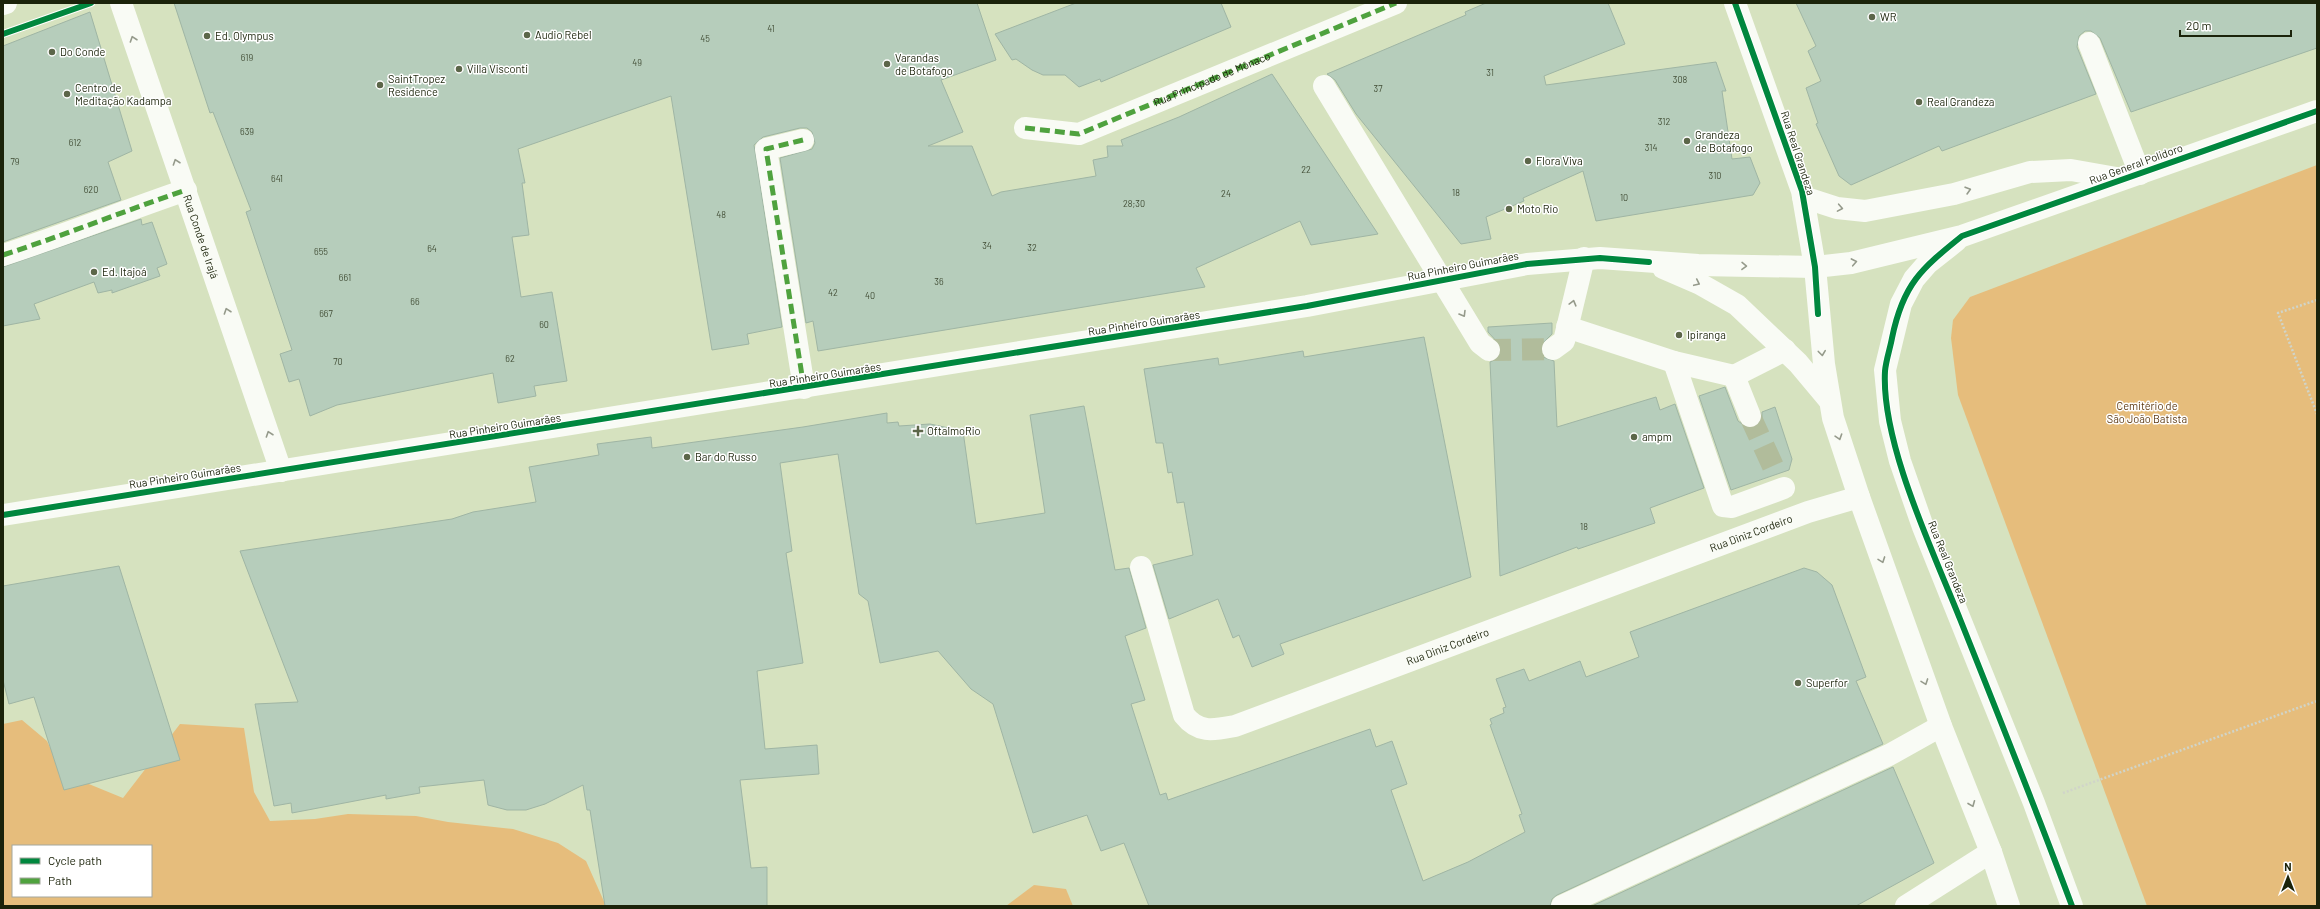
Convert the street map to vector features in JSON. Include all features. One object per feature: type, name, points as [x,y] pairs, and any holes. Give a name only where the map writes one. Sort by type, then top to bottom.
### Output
[{"type":"main road","name":"Rua Conde de Irajá","points":[[121,3],[281,471]]},
{"type":"main road","name":"Rua Principado de Mônaco","points":[[1025,128],[1079,134],[1396,3]]},
{"type":"main road","name":"Rua Real Grandeza","points":[[1735,3],[1803,197],[1815,267],[1818,314],[1829,400],[1859,497],[1941,726],[1991,852],[2009,906]]},
{"type":"main road","points":[[1803,197],[1837,208],[1865,212],[1954,194],[2030,172],[2071,170],[2132,177],[2089,43]]},
{"type":"main road","points":[[1324,86],[1483,348],[1489,350]]},
{"type":"main road","name":"Rua General Polidoro","points":[[1815,267],[1851,263],[1962,236],[2317,111]]},
{"type":"main road","points":[[803,140],[766,149],[804,388]]},
{"type":"main road","points":[[3,255],[67,234],[111,215],[186,190]]},
{"type":"main road","name":"Rua Real Grandeza","points":[[1962,236],[1927,264],[1914,279],[1901,304],[1885,370],[1886,398],[1900,461],[1923,526],[2034,803],[2072,906]]},
{"type":"main road","points":[[1553,349],[1564,341],[1584,258]]},
{"type":"main road","name":"Rua Pinheiro Guimarães","points":[[3,515],[804,388],[1307,306],[1527,264],[1584,258],[1620,258],[1649,262],[1815,267]]},
{"type":"main road","points":[[1649,262],[1700,284],[1737,305],[1798,362],[1829,400]]},
{"type":"main road","points":[[1567,327],[1674,362],[1734,376],[1785,350]]},
{"type":"main road","points":[[1674,362],[1723,506],[1732,507],[1780,482],[1808,512]]},
{"type":"main road","points":[[1734,376],[1750,416]]},
{"type":"main road","name":"Rua Diniz Cordeiro","points":[[1141,567],[1184,715],[1192,725],[1205,729],[1218,729],[1236,726],[1808,512],[1859,497]]},
{"type":"main road","points":[[1562,906],[1889,755],[1941,726]]},
{"type":"main road","points":[[1906,906],[1991,852]]},
{"type":"path","points":[[2317,300],[2278,313],[2317,414]]},
{"type":"path","points":[[2034,803],[2317,701]]},
{"type":"green space","name":"Cemitério de São João Batista","points":[[2317,165],[2317,906],[2147,906],[1958,395],[1951,338],[1953,320],[1970,297]]},
{"type":"green space","points":[[22,720],[47,741],[62,773],[123,798],[180,724],[244,728],[254,792],[270,821],[315,819],[348,814],[416,816],[448,822],[513,829],[558,843],[586,861],[606,906],[3,906],[3,724]]},
{"type":"green space","points":[[1034,885],[1066,889],[1073,906],[1006,906]]},
{"type":"building","points":[[174,3],[977,3],[996,60],[941,80],[963,132],[928,146],[972,146],[992,196],[1001,192],[1096,176],[1093,160],[1108,157],[1107,146],[1123,146],[1121,140],[1179,117],[1272,74],[1378,234],[1311,245],[1300,221],[1196,268],[1205,287],[818,351],[813,321],[806,323],[780,158],[812,149],[815,143],[812,132],[807,128],[800,128],[763,137],[754,145],[782,327],[747,334],[749,344],[712,350],[671,96],[518,149],[525,183],[522,183],[529,235],[512,237],[521,297],[552,292],[567,381],[534,386],[536,396],[498,403],[493,373],[337,405],[310,416],[299,379],[289,382],[280,354],[292,350],[246,212],[251,210],[213,112],[210,113]]},
{"type":"building","points":[[1076,3],[1221,3],[1231,27],[1101,82],[1100,79],[1079,87],[1065,75],[1043,75],[1032,70],[1016,59],[1012,60],[995,34]]},
{"type":"building","points":[[1486,3],[1608,3],[1625,44],[1544,76],[1546,85],[1716,62],[1726,91],[1722,91],[1732,159],[1750,157],[1760,183],[1753,195],[1596,221],[1583,171],[1523,198],[1524,201],[1486,217],[1491,239],[1461,244],[1356,114],[1335,80],[1327,74],[1466,15],[1465,12]]},
{"type":"building","points":[[1796,3],[2317,3],[2317,48],[2131,112],[2100,38],[2091,31],[2085,31],[2079,36],[2077,47],[2096,94],[1942,151],[1939,146],[1851,185],[1839,176],[1816,124],[1818,123],[1806,88],[1821,81],[1808,51],[1816,46]]},
{"type":"building","points":[[90,12],[132,151],[108,162],[121,200],[3,242],[3,46]]},
{"type":"building","name":"Ed. Itajoá","points":[[141,219],[142,225],[152,222],[167,264],[157,268],[160,276],[112,293],[112,290],[98,293],[94,282],[34,304],[40,319],[3,326],[3,267]]},
{"type":"building","points":[[1552,323],[1552,334],[1542,344],[1541,350],[1543,357],[1554,361],[1557,427],[1656,397],[1660,410],[1675,404],[1704,488],[1650,508],[1655,523],[1578,549],[1577,547],[1500,576],[1490,362],[1499,358],[1501,351],[1500,345],[1488,332],[1488,327]]},
{"type":"building","points":[[1424,337],[1471,577],[1280,644],[1284,654],[1252,667],[1239,635],[1233,638],[1218,599],[1169,619],[1153,565],[1193,555],[1184,502],[1177,503],[1172,472],[1168,473],[1163,443],[1156,443],[1144,369],[1218,358],[1219,365],[1303,351],[1304,357]]},
{"type":"building","points":[[1725,387],[1738,421],[1748,428],[1754,428],[1760,424],[1762,412],[1775,407],[1792,459],[1789,470],[1731,490],[1699,396]]},
{"type":"building","points":[[1084,406],[1115,570],[1129,568],[1146,628],[1125,636],[1145,700],[1131,704],[1160,795],[1166,793],[1168,800],[1370,729],[1376,747],[1392,741],[1407,784],[1391,790],[1423,881],[1468,862],[1525,832],[1519,815],[1522,814],[1490,725],[1492,724],[1490,719],[1504,713],[1503,708],[1506,707],[1496,679],[1524,669],[1529,681],[1580,661],[1586,677],[1639,657],[1630,632],[1804,568],[1817,572],[1832,585],[1866,677],[1856,681],[1883,744],[1557,895],[1552,899],[1550,906],[1149,906],[1124,843],[1101,851],[1087,815],[1033,833],[993,704],[971,689],[938,651],[880,663],[868,601],[859,594],[838,454],[780,463],[792,551],[786,553],[803,663],[757,671],[765,749],[817,745],[819,774],[740,780],[751,868],[767,867],[767,906],[605,906],[590,810],[587,810],[583,785],[545,804],[526,810],[507,810],[488,805],[484,780],[419,787],[420,793],[386,799],[386,795],[292,813],[291,803],[274,806],[255,704],[298,702],[240,551],[452,519],[473,512],[536,502],[529,467],[599,455],[597,444],[651,437],[652,448],[803,427],[887,413],[887,423],[898,422],[899,426],[930,424],[963,431],[976,524],[1045,513],[1030,415]]},
{"type":"building","points":[[119,566],[180,760],[64,790],[34,697],[9,704],[3,680],[3,586]]},
{"type":"building","points":[[1893,767],[1934,863],[1856,906],[1592,906]]},
{"type":"tunnel","points":[[1489,350],[1553,349]]},
{"type":"tunnel","points":[[1750,416],[1777,475]]},
{"type":"marked path","points":[[1025,128],[1079,134],[1396,3]]},
{"type":"marked path","points":[[803,140],[766,149],[804,388]]},
{"type":"marked path","points":[[3,255],[186,190]]},
{"type":"cycle path","points":[[3,34],[91,3]]},
{"type":"cycle path","points":[[1735,3],[1802,191],[1815,267],[1818,314]]},
{"type":"cycle path","points":[[2072,906],[2003,726],[1923,530],[1900,463],[1891,431],[1886,400],[1885,371],[1896,319],[1908,291],[1916,279],[1935,258],[1962,236],[2317,111]]},
{"type":"cycle path","points":[[3,515],[1307,306],[1527,264],[1600,258],[1649,262]]},
{"type":"place","name":"WR","points":[[1872,17]]},
{"type":"place","name":"Audio Rebel","points":[[527,35]]},
{"type":"place","name":"Ed. Olympus","points":[[207,36]]},
{"type":"place","name":"Do Conde","points":[[52,52]]},
{"type":"place","name":"Varandas de Botafogo","points":[[887,64]]},
{"type":"place","name":"Villa Visconti","points":[[459,69]]},
{"type":"place","name":"SaintTropez Residence","points":[[380,85]]},
{"type":"place","name":"Centro de Meditação Kadampa","points":[[67,94]]},
{"type":"place","name":"Real Grandeza","points":[[1919,102]]},
{"type":"place","name":"Grandeza de Botafogo","points":[[1687,141]]},
{"type":"place","name":"Flora Viva","points":[[1528,161]]},
{"type":"place","name":"Moto Rio","points":[[1509,209]]},
{"type":"place","name":"Ed. Itajoá","points":[[94,272]]},
{"type":"place","name":"Ipiranga","points":[[1679,335]]},
{"type":"place","name":"OftalmoRio","points":[[918,431]]},
{"type":"place","name":"ampm","points":[[1634,437]]},
{"type":"place","name":"Bar do Russo","points":[[687,457]]},
{"type":"place","name":"Superfor","points":[[1798,683]]}]
